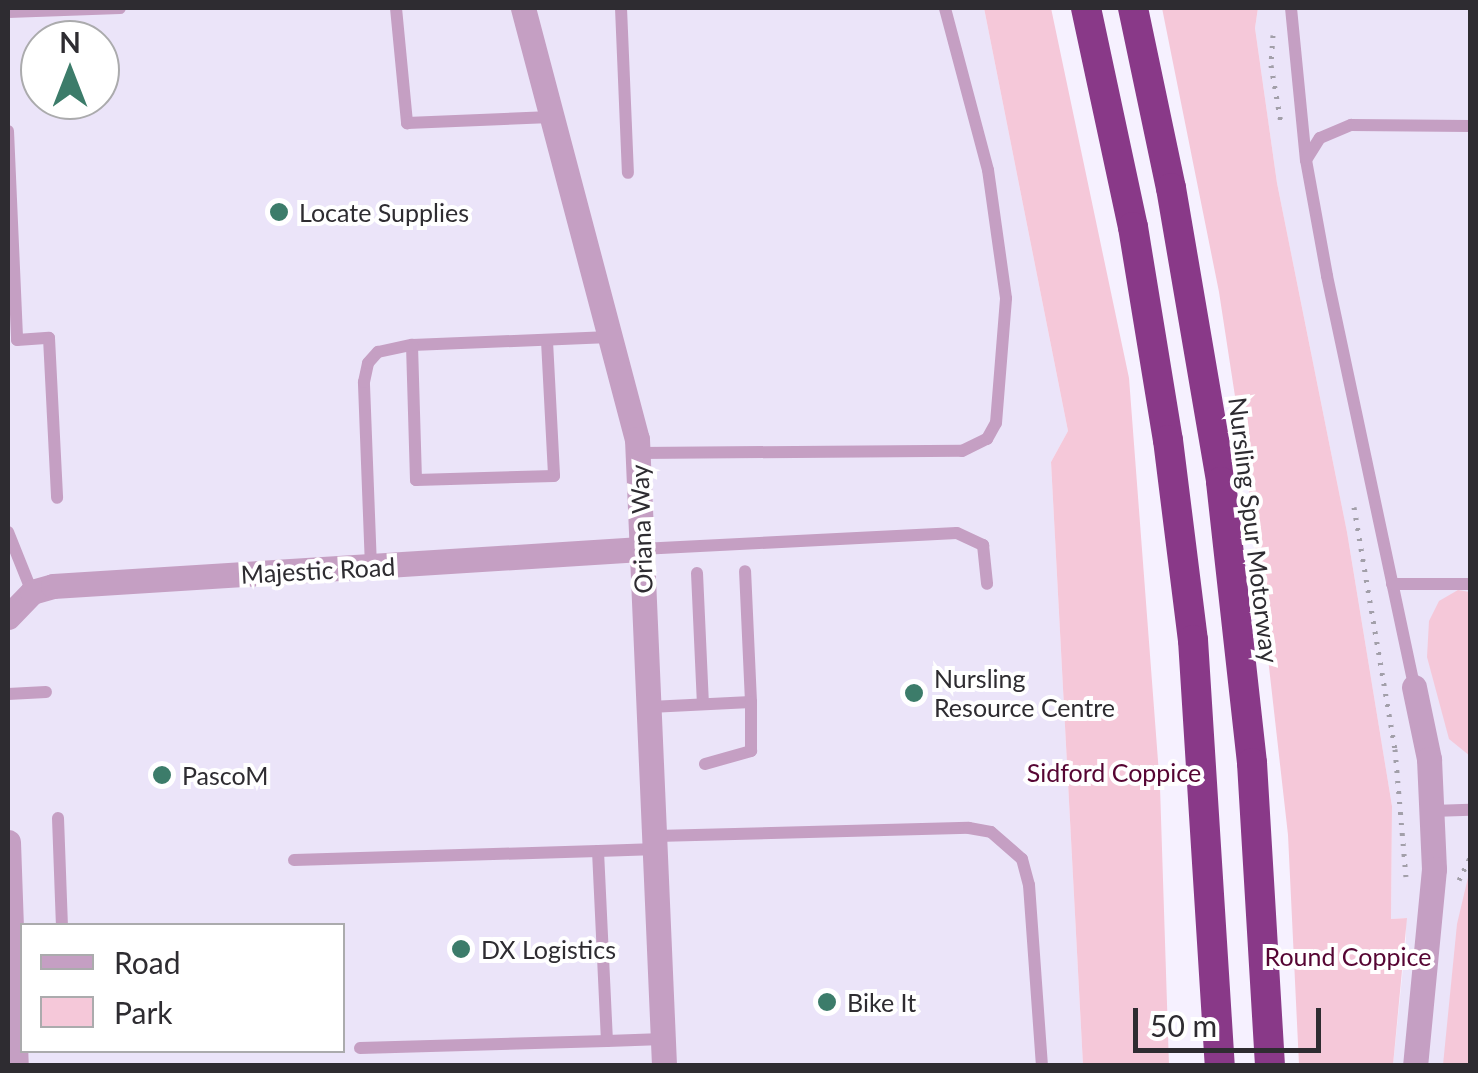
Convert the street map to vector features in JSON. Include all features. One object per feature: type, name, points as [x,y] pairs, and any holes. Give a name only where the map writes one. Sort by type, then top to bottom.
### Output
[{"type":"highway","points":[[1086,8],[1133,226],[1168,440],[1192,640],[1218,1066]]},
{"type":"highway","name":"Nursling Spur Motorway","points":[[1133,8],[1174,206],[1221,482],[1252,763],[1270,1066]]},
{"type":"street","name":"Oriana Way","points":[[523,8],[638,454],[664,1066]]},
{"type":"street","name":"Majestic Road","points":[[32,592],[52,586],[641,549]]},
{"type":"street","points":[[8,617],[32,592]]},
{"type":"street","points":[[1414,686],[1429,759],[1432,811],[1430,912],[1415,1066]]},
{"type":"street","points":[[8,842],[18,998],[11,1026],[16,1066]]},
{"type":"lane","points":[[8,12],[120,8]]},
{"type":"lane","points":[[396,8],[408,123],[551,117]]},
{"type":"lane","points":[[620,8],[628,172]]},
{"type":"lane","points":[[638,454],[962,451],[987,439],[996,423],[1006,298],[988,170],[945,8]]},
{"type":"lane","points":[[1291,8],[1306,160],[1414,686]]},
{"type":"lane","points":[[1306,160],[1320,138],[1351,125],[1470,126]]},
{"type":"lane","points":[[8,131],[17,340],[50,338],[57,498]]},
{"type":"lane","points":[[371,567],[364,382],[368,362],[378,352],[412,346],[610,338]]},
{"type":"lane","points":[[412,346],[416,480],[554,476],[547,341]]},
{"type":"lane","points":[[8,532],[32,592]]},
{"type":"lane","points":[[641,549],[957,532],[983,545],[987,584]]},
{"type":"lane","points":[[705,764],[751,750],[745,570]]},
{"type":"lane","points":[[697,573],[703,703]]},
{"type":"lane","points":[[1392,584],[1470,584]]},
{"type":"lane","points":[[8,694],[46,692]]},
{"type":"lane","points":[[650,707],[751,702]]},
{"type":"lane","points":[[1432,811],[1470,810]]},
{"type":"lane","points":[[58,818],[62,923]]},
{"type":"lane","points":[[294,860],[598,851],[656,843],[969,828],[991,832],[1022,859],[1029,885],[1042,1066]]},
{"type":"lane","points":[[598,851],[607,1042]]},
{"type":"lane","points":[[360,1048],[663,1038]]},
{"type":"path","points":[[1274,18],[1271,64],[1284,138]]},
{"type":"path","points":[[1351,490],[1395,749],[1406,906],[1430,912]]},
{"type":"shaded area","points":[[8,8],[984,8],[1068,431],[1051,462],[1083,1065],[8,1065]]},
{"type":"shaded area","points":[[1258,8],[1470,8],[1470,1065],[1393,1065],[1406,918],[1391,919],[1392,806],[1347,532],[1277,183],[1255,28]]},
{"type":"green space","name":"Sidford Coppice","points":[[984,8],[1051,8],[1129,378],[1160,787],[1169,1065],[1083,1065],[1051,462],[1068,431]]},
{"type":"green space","name":"Round Coppice","points":[[1162,8],[1258,8],[1255,28],[1277,183],[1347,532],[1392,806],[1391,919],[1407,918],[1393,1065],[1299,1065],[1288,835],[1248,481],[1219,292]]},
{"type":"green space","points":[[1458,590],[1470,592],[1470,756],[1449,739],[1427,657],[1429,621],[1439,601]]},
{"type":"green space","points":[[1470,869],[1470,1065],[1443,1065],[1457,924]]},
{"type":"place","name":"Locate Supplies","points":[[279,212]]},
{"type":"place","name":"Nursling Resource Centre","points":[[914,693]]},
{"type":"place","name":"PascoM","points":[[162,775]]},
{"type":"place","name":"DX Logistics","points":[[461,949]]},
{"type":"place","name":"Bike It","points":[[827,1002]]}]
